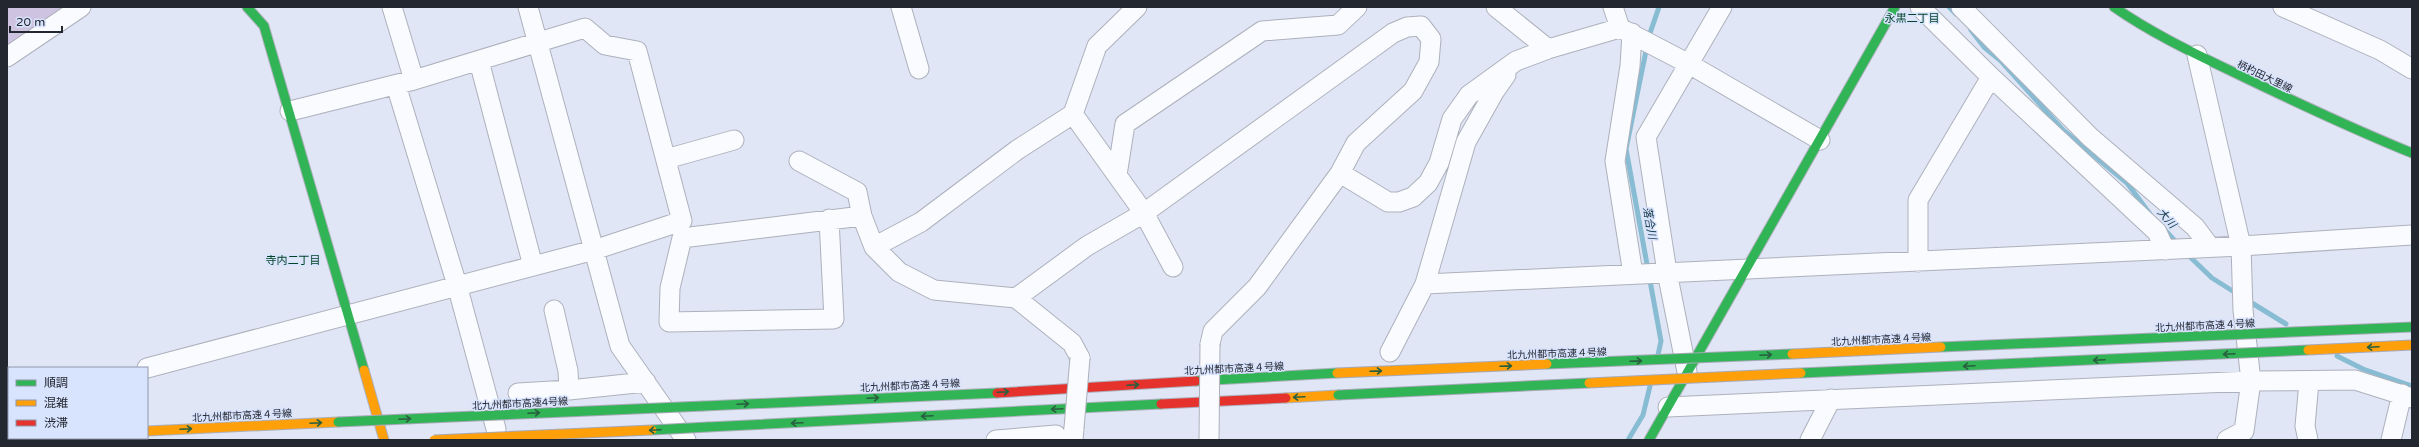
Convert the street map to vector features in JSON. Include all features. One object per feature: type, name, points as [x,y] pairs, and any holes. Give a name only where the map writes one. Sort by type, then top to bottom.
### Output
[{"type":"main road","points":[[248,7],[264,26],[290,111],[346,314],[384,440]]},
{"type":"main road","points":[[1649,440],[1895,7]]},
{"type":"main road","name":"柄杓田大里線","points":[[2114,7],[2197,55],[2291,101],[2412,154]]},
{"type":"main road","name":"北九州都市高速４号線","points":[[704,406],[1052,390],[1337,373],[2412,327]]},
{"type":"main road","points":[[434,440],[1338,395],[2412,346]]},
{"type":"main road","name":"北九州都市高速4号線","points":[[338,422],[704,406]]},
{"type":"main road","name":"北九州都市高速４号線","points":[[148,431],[338,422]]},
{"type":"main road","points":[[590,440],[637,431]]},
{"type":"street","points":[[392,7],[414,80]]},
{"type":"street","points":[[528,7],[620,346],[686,440]]},
{"type":"street","points":[[901,7],[919,68]]},
{"type":"street","points":[[874,247],[921,222],[1017,150],[1073,114],[1097,46],[1138,7]]},
{"type":"street","points":[[1117,175],[1125,124],[1262,31],[1338,25],[1357,7]]},
{"type":"street","points":[[1496,7],[1548,49]]},
{"type":"street","points":[[1613,7],[1626,31],[1630,66],[1615,161],[1633,274]]},
{"type":"street","points":[[1687,372],[1667,272],[1646,137],[1722,7]]},
{"type":"street","points":[[1920,7],[1991,77],[2157,232],[2165,250]]},
{"type":"street","points":[[1961,7],[2090,137],[2195,227],[2210,248]]},
{"type":"street","points":[[2284,7],[2380,50],[2412,69]]},
{"type":"street","points":[[7,57],[78,8]]},
{"type":"street","points":[[1016,298],[1087,246],[1144,213],[1393,33],[1407,27],[1421,26],[1430,39],[1429,62],[1414,91],[1356,143],[1340,173],[1257,287],[1213,331],[1210,344],[1209,440]]},
{"type":"street","points":[[148,368],[346,314],[594,250],[682,221],[637,51],[604,45],[585,28],[414,80],[290,111]]},
{"type":"street","points":[[1340,173],[1388,202],[1399,202],[1413,197],[1428,183],[1440,163],[1452,119],[1469,96],[1516,61],[1548,49],[1626,31],[1689,64],[1820,140]]},
{"type":"street","points":[[2197,55],[2241,246],[2243,310],[2251,381],[2244,431],[2227,440]]},
{"type":"street","points":[[479,61],[533,266]]},
{"type":"street","points":[[1390,352],[1425,284],[1466,142],[1494,92],[1516,61]]},
{"type":"street","points":[[1918,262],[1918,200],[1991,77]]},
{"type":"street","points":[[396,84],[457,285],[499,440]]},
{"type":"street","points":[[1073,114],[1144,213],[1173,267]]},
{"type":"street","points":[[666,159],[734,140]]},
{"type":"street","points":[[799,161],[857,192],[862,216],[874,247],[899,272],[934,290],[1016,298],[1072,343],[1080,358],[1073,434]]},
{"type":"street","points":[[828,218],[834,319],[669,322],[670,288],[682,238],[828,218],[862,216]]},
{"type":"street","points":[[1425,284],[1747,268],[1918,262],[2210,248],[2412,235]]},
{"type":"street","points":[[554,310],[568,371],[569,390]]},
{"type":"street","points":[[1668,407],[2251,381],[2309,382],[2355,380],[2407,396],[2391,440]]},
{"type":"street","points":[[518,393],[569,390],[646,382]]},
{"type":"street","points":[[2308,440],[2305,426],[2309,382]]},
{"type":"street","points":[[1810,440],[1832,399]]},
{"type":"street","points":[[996,440],[1056,435],[1056,440]]},
{"type":"shaded area","points":[[7,7],[67,7],[7,48]]},
{"type":"waterway","name":"落合川","points":[[1648,39],[1659,7]]},
{"type":"waterway","name":"大川","points":[[1949,7],[1956,14]]},
{"type":"waterway","name":"大川","points":[[1971,30],[1984,47],[2001,61],[2063,130],[2127,183],[2150,214]]},
{"type":"waterway","name":"落合川","points":[[1647,46],[1626,149],[1661,341],[1658,355]]},
{"type":"waterway","name":"大川","points":[[2164,229],[2178,244]]},
{"type":"waterway","name":"大川","points":[[2187,254],[2212,278],[2239,295]]},
{"type":"waterway","name":"大川","points":[[2247,300],[2286,324]]},
{"type":"waterway","name":"大川","points":[[2337,356],[2363,369],[2412,386]]},
{"type":"waterway","name":"落合川","points":[[1628,440],[1643,415],[1650,386]]},
{"type":"traffic: fast","points":[[247,7],[264,26],[364,370]]},
{"type":"traffic: fast","points":[[1649,440],[1895,7]]},
{"type":"traffic: fast","points":[[2114,7],[2156,33],[2199,56],[2366,134],[2412,153]]},
{"type":"traffic: fast","points":[[1941,347],[2412,327]]},
{"type":"traffic: fast","points":[[1801,373],[2308,350]]},
{"type":"traffic: fast","points":[[1547,364],[1792,354]]},
{"type":"traffic: fast","points":[[1196,381],[1337,373]]},
{"type":"traffic: fast","points":[[1338,395],[1589,383]]},
{"type":"traffic: fast","points":[[704,406],[997,393]]},
{"type":"traffic: fast","points":[[708,427],[1161,404]]},
{"type":"traffic: fast","points":[[338,422],[704,406]]},
{"type":"traffic: fast","points":[[652,430],[708,427]]},
{"type":"traffic: slow","points":[[2308,350],[2412,345]]},
{"type":"traffic: slow","points":[[1792,354],[1941,347]]},
{"type":"traffic: slow","points":[[1337,373],[1547,364]]},
{"type":"traffic: slow","points":[[364,370],[384,440]]},
{"type":"traffic: slow","points":[[1589,383],[1801,373]]},
{"type":"traffic: slow","points":[[1286,398],[1338,395]]},
{"type":"traffic: slow","points":[[148,431],[338,422]]},
{"type":"traffic: slow","points":[[434,440],[652,430]]},
{"type":"traffic: jam","points":[[997,393],[1196,381]]},
{"type":"traffic: jam","points":[[1161,404],[1286,398]]},
{"type":"district","name":"永黒二丁目","points":[[1912,18]]},
{"type":"district","name":"寺内二丁目","points":[[293,260]]}]
